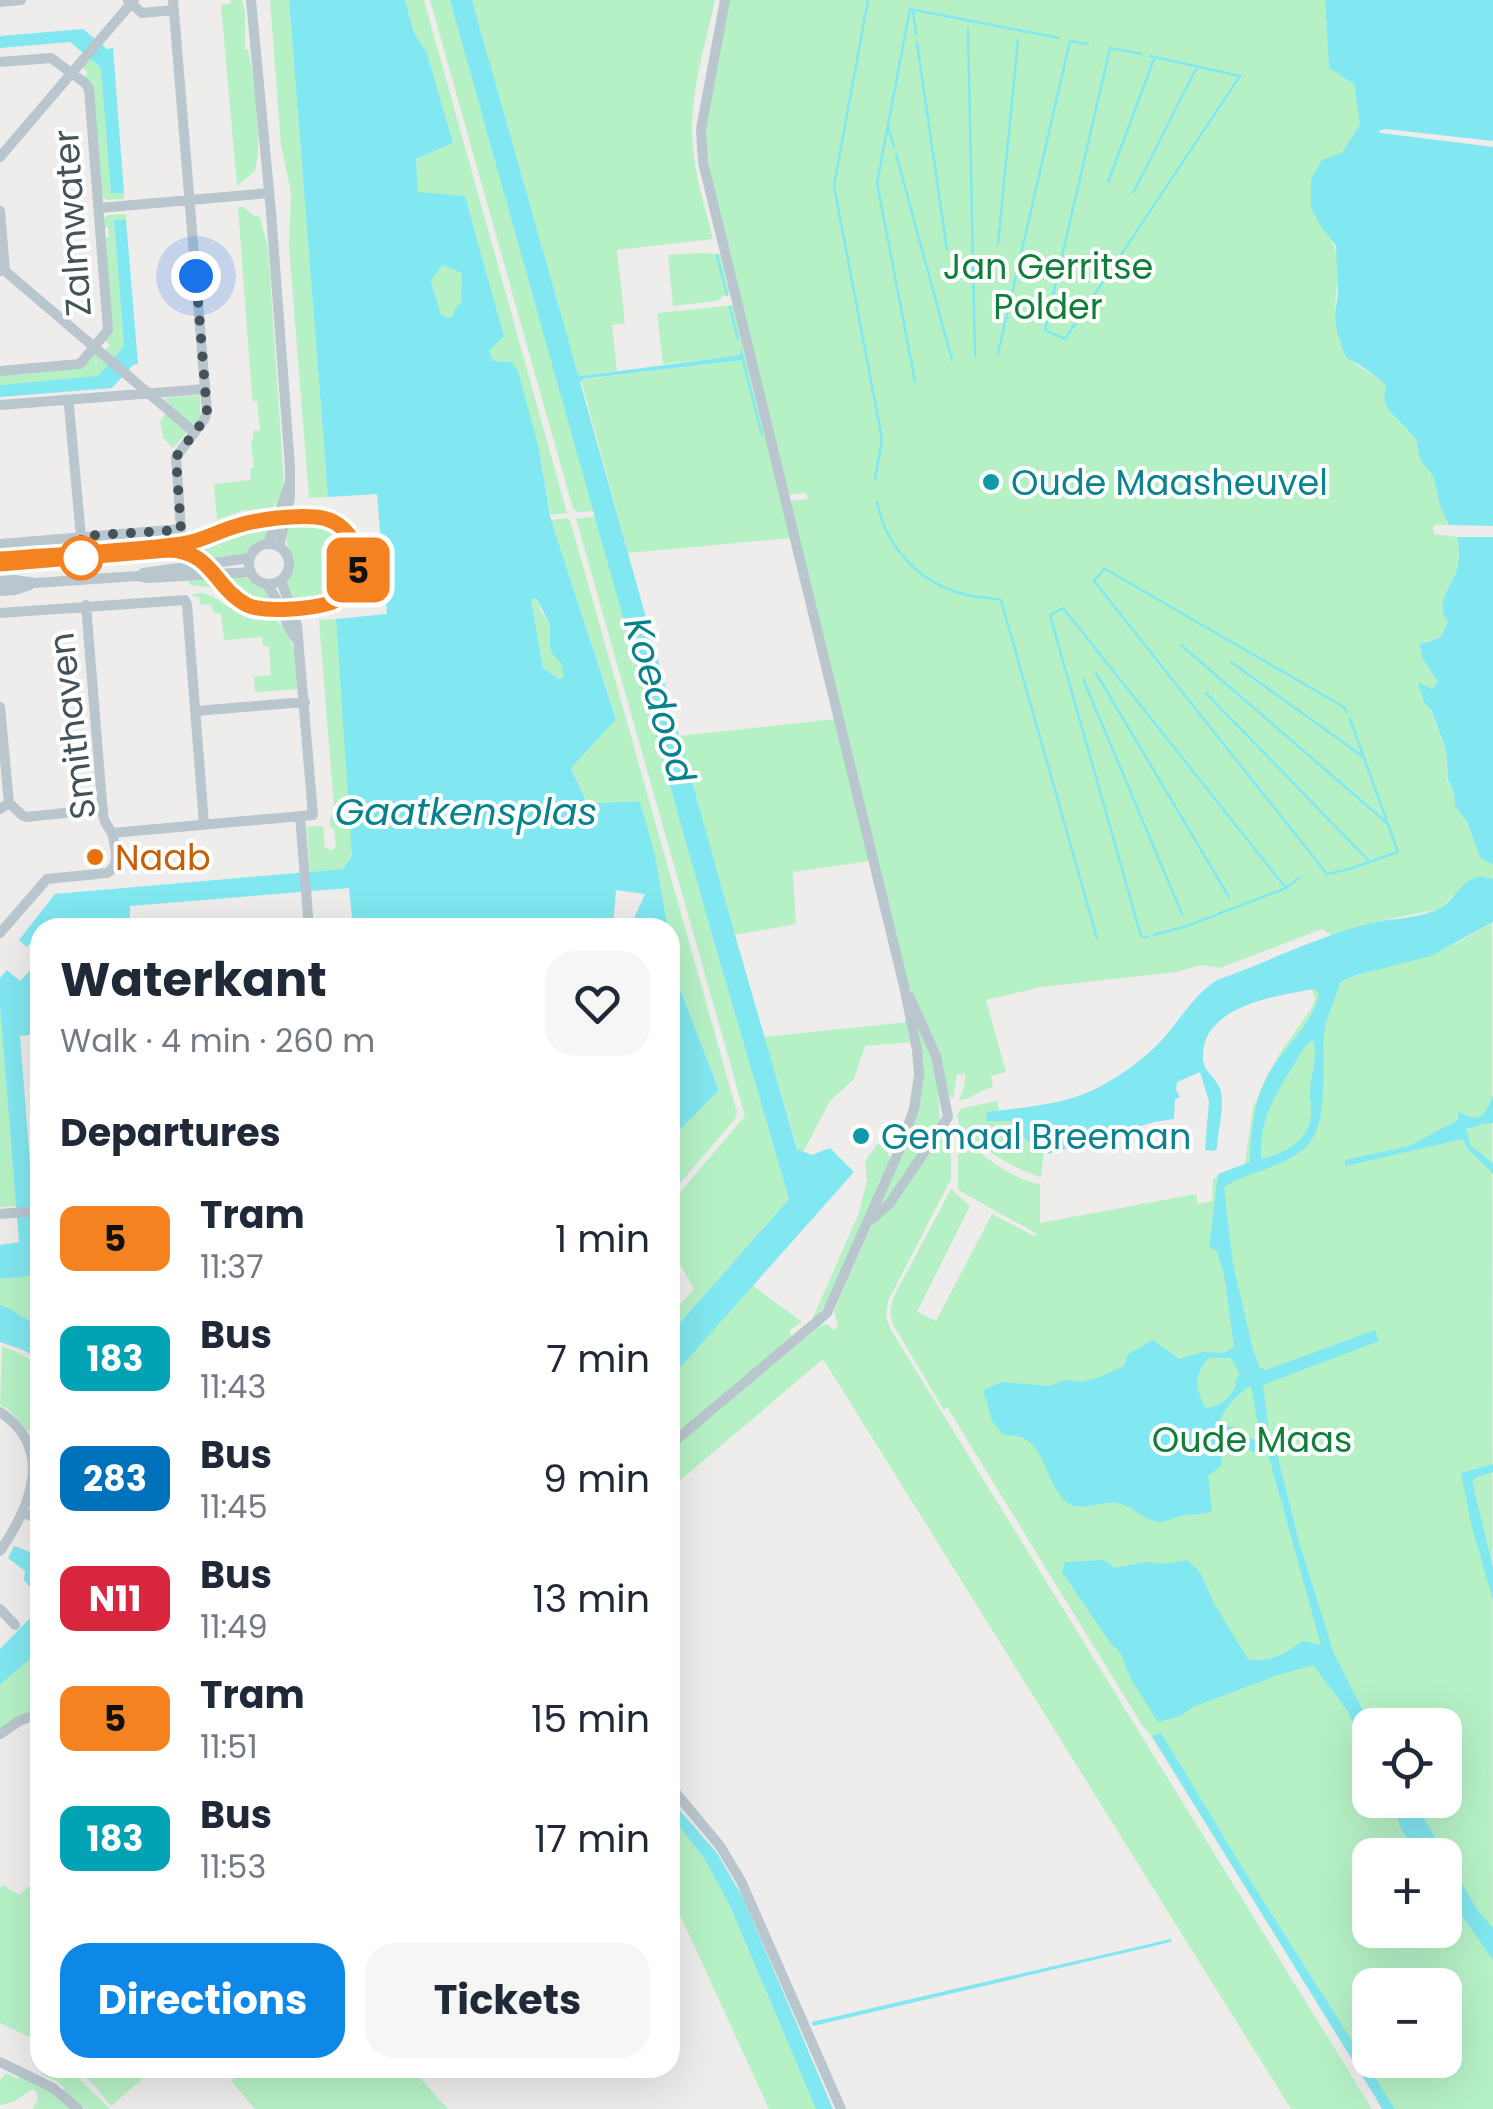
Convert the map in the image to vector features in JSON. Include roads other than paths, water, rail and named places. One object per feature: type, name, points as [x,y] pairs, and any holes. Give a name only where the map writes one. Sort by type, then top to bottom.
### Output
[{"type":"street","points":[[0,2],[21,0]]},
{"type":"street","points":[[251,0],[289,484],[274,546]]},
{"type":"street","points":[[680,1438],[827,1313],[898,1152],[919,1076],[904,986],[703,162],[701,130],[725,0]]},
{"type":"street","points":[[0,156],[131,1],[142,12],[173,5],[206,416],[176,457],[181,530],[0,544]]},
{"type":"street","points":[[0,62],[51,58],[72,72]]},
{"type":"street","name":"Zalmwater","points":[[0,371],[80,364],[108,330],[88,88],[72,72]]},
{"type":"street","points":[[99,208],[269,193]]},
{"type":"street","points":[[0,211],[3,271],[153,393],[194,432]]},
{"type":"street","points":[[0,404],[205,389]]},
{"type":"street","points":[[69,406],[81,536]]},
{"type":"street","points":[[266,584],[282,580],[289,563],[288,556],[274,546],[257,548],[250,558],[251,572],[274,592],[297,640]]},
{"type":"street","points":[[137,576],[148,571],[250,558]]},
{"type":"street","points":[[0,581],[36,583],[251,572]]},
{"type":"street","points":[[282,580],[297,626],[305,702],[312,815],[300,816],[308,918]]},
{"type":"street","points":[[0,592],[36,583]]},
{"type":"street","points":[[0,613],[185,600],[204,824]]},
{"type":"street","name":"Smithaven","points":[[86,606],[103,810],[112,833],[300,816]]},
{"type":"street","points":[[196,711],[305,702]]},
{"type":"street","points":[[0,707],[5,806],[22,816],[103,810]]},
{"type":"street","points":[[0,933],[47,879],[113,870],[116,864],[112,833]]},
{"type":"street","points":[[868,1222],[890,1203],[948,1117],[932,1046],[904,986]]},
{"type":"street","points":[[0,1214],[30,1212]]},
{"type":"street","points":[[0,1412],[14,1422],[30,1450]]},
{"type":"street","points":[[0,1551],[23,1513],[30,1488]]},
{"type":"street","points":[[23,1513],[30,1516]]},
{"type":"street","points":[[0,1609],[16,1625]]},
{"type":"street","points":[[0,1734],[30,1716]]},
{"type":"street","points":[[680,1798],[720,1846],[741,1882],[841,2109]]},
{"type":"street","points":[[0,2062],[30,2077]]},
{"type":"street","points":[[33,2078],[53,2088],[78,2109]]},
{"type":"water","name":"Gaatkensplas","points":[[289,0],[405,0],[414,33],[427,53],[453,143],[416,159],[418,192],[465,196],[504,336],[489,351],[494,361],[511,362],[518,371],[539,449],[551,520],[616,719],[571,768],[586,801],[640,802],[666,918],[634,918],[645,894],[616,890],[614,918],[352,918],[349,888],[130,906],[130,918],[36,918],[55,894],[343,869],[352,855],[336,619],[387,614],[377,494],[328,497]],"holes":[[[442,265],[462,273],[461,302],[448,318],[441,314],[431,281]],[[536,598],[550,624],[550,647],[561,663],[564,677],[559,679],[543,668],[531,599]]]},
{"type":"water","name":"Koedood","points":[[450,0],[472,0],[578,374],[742,355],[743,360],[580,382],[797,1149],[812,1155],[830,1148],[854,1172],[680,1368],[680,1323],[789,1199]]},
{"type":"water","points":[[1325,0],[1493,0],[1493,141],[1378,131],[1493,147],[1493,526],[1449,525],[1433,476],[1420,460],[1416,439],[1388,409],[1384,399],[1386,385],[1346,358],[1337,332],[1336,246],[1311,207],[1311,179],[1322,160],[1342,153],[1360,124],[1354,84],[1329,68]]},
{"type":"water","points":[[83,29],[107,49],[113,48],[124,193],[111,193],[101,68],[70,42],[0,48],[0,36]]},
{"type":"water","points":[[114,220],[126,220],[138,364],[112,388],[0,397],[0,385],[98,376],[124,346]]},
{"type":"water","points":[[1457,537],[1493,537],[1493,865],[1480,857],[1467,822],[1455,806],[1446,749],[1418,685],[1432,689],[1438,681],[1422,658],[1420,644],[1441,637],[1448,621],[1443,602],[1458,565]]},
{"type":"water","points":[[1482,876],[1493,879],[1493,922],[1431,956],[1340,982],[1325,1027],[1322,1108],[1314,1136],[1288,1159],[1224,1187],[1233,1264],[1260,1368],[1266,1370],[1375,1330],[1379,1341],[1263,1385],[1269,1432],[1299,1542],[1333,1651],[1362,1708],[1352,1708],[1352,1720],[1313,1665],[1158,1722],[1131,1679],[1120,1652],[1062,1572],[1065,1562],[1104,1560],[1115,1568],[1187,1560],[1200,1572],[1248,1659],[1277,1656],[1302,1641],[1321,1645],[1267,1450],[1252,1452],[1236,1432],[1225,1437],[1222,1465],[1208,1476],[1212,1511],[1160,1522],[1118,1503],[1071,1505],[1058,1493],[1030,1442],[1002,1433],[992,1421],[983,1390],[1002,1382],[1049,1386],[1100,1377],[1124,1366],[1128,1354],[1153,1340],[1179,1359],[1203,1352],[1224,1353],[1234,1347],[1225,1279],[1217,1251],[1209,1247],[1218,1174],[1250,1162],[1253,1124],[1262,1088],[1274,1065],[1307,1022],[1319,993],[1314,989],[1261,1000],[1227,1015],[1214,1027],[1205,1041],[1203,1059],[1221,1092],[1215,1151],[1205,1150],[1209,1101],[1200,1072],[1177,1082],[1180,1097],[1175,1099],[1174,1119],[1049,1154],[1043,1145],[1038,1149],[1018,1133],[1020,1126],[1012,1126],[1011,1121],[987,1121],[986,1112],[1049,1104],[1093,1090],[1151,1051],[1193,1001],[1217,980],[1351,928],[1432,912]],"holes":[[[1313,1040],[1307,1129],[1291,1147],[1261,1159],[1262,1133],[1269,1110],[1301,1052]],[[1209,1358],[1231,1358],[1240,1374],[1227,1399],[1206,1408],[1197,1382]],[[1251,1386],[1261,1441],[1220,1424],[1235,1398]]]},
{"type":"water","name":"Gaatkensplas","points":[[30,926],[30,944],[27,947],[19,940]]},
{"type":"water","points":[[7,970],[20,981],[30,970],[30,1035],[20,1036],[30,1164],[30,1276],[0,1279],[0,1245],[19,1242],[0,978]]},
{"type":"water","points":[[680,989],[719,1090],[680,1130]]},
{"type":"water","points":[[1493,1095],[1493,1123],[1466,1129],[1471,1146],[1493,1163],[1493,1174],[1463,1139],[1345,1166],[1345,1160],[1409,1146],[1458,1120],[1458,1111],[1477,1118],[1488,1108]]},
{"type":"water","points":[[0,1305],[30,1320],[30,1354],[0,1342]]},
{"type":"water","points":[[1493,1464],[1493,1472],[1472,1481],[1493,1568],[1493,1600],[1461,1473]]},
{"type":"water","points":[[14,1546],[30,1552],[30,1587],[24,1580],[25,1571],[8,1558]]},
{"type":"water","points":[[30,1618],[30,1659],[0,1685],[0,1649]]},
{"type":"water","points":[[1161,1733],[1352,2041],[1352,2060],[1152,1736]]},
{"type":"water","points":[[680,1810],[717,1853],[743,1898],[833,2109],[816,2109],[729,1904],[702,1855],[680,1828]]},
{"type":"water","points":[[1397,1818],[1424,1818],[1435,1838],[1408,1838]]},
{"type":"water","points":[[1462,1884],[1493,1928],[1493,1960],[1462,1915]]},
{"type":"water","points":[[1171,1939],[813,2026],[812,2022]]},
{"type":"water","points":[[1363,2078],[1375,2078],[1395,2109],[1382,2109]]},
{"type":"waterway","points":[[868,0],[834,186],[882,439],[875,479]]},
{"type":"waterway","points":[[915,381],[877,183],[910,9],[1059,38]]},
{"type":"waterway","points":[[913,11],[916,34]]},
{"type":"waterway","points":[[968,30],[975,356]]},
{"type":"waterway","points":[[998,244],[1018,40]]},
{"type":"waterway","points":[[998,354],[1070,41],[1088,44]]},
{"type":"waterway","points":[[917,43],[947,250]]},
{"type":"waterway","points":[[1141,54],[1110,48],[1045,330],[1065,339],[1240,76],[1150,56]]},
{"type":"waterway","points":[[1108,182],[1154,59]]},
{"type":"waterway","points":[[1133,193],[1197,67]]},
{"type":"waterway","points":[[888,129],[894,146]]},
{"type":"waterway","points":[[896,154],[952,360]]},
{"type":"waterway","points":[[717,255],[727,295]]},
{"type":"waterway","points":[[730,307],[738,339]]},
{"type":"waterway","points":[[741,352],[762,435]]},
{"type":"waterway","points":[[877,502],[896,548],[918,571],[947,588],[1001,600],[1097,938]]},
{"type":"waterway","points":[[1347,712],[1107,570],[1094,581],[1327,874],[1398,852],[1350,719]]},
{"type":"waterway","points":[[1148,937],[1141,936],[1050,615],[1063,608],[1286,888],[1154,935]]},
{"type":"waterway","points":[[1181,645],[1387,823]]},
{"type":"waterway","points":[[1231,662],[1362,756]]},
{"type":"waterway","points":[[1096,673],[1229,897]]},
{"type":"waterway","points":[[1083,679],[1182,914]]},
{"type":"waterway","points":[[1206,693],[1369,861]]},
{"type":"waterway","points":[[1287,887],[1299,878]]},
{"type":"tram line","points":[[0,559],[182,544],[249,523],[297,516],[320,517],[337,524],[351,538],[358,560],[354,580],[339,597],[318,605],[278,609],[247,605],[204,564],[183,553],[0,564]]},
{"type":"tram line","name":"5","points":[[0,559],[186,543],[252,522],[310,516],[328,519],[343,528],[356,546],[358,570],[347,591],[328,604],[268,610],[241,601],[203,561],[182,552],[0,564]]},
{"type":"place","name":"Oude Maasheuvel","points":[[991,482]]},
{"type":"place","name":"Naab","points":[[95,857]]},
{"type":"place","name":"Gemaal Breeman","points":[[861,1136]]},
{"type":"park label","name":"Jan Gerritse Polder","points":[[1048,286]]},
{"type":"park label","name":"Oude Maas","points":[[1252,1439]]}]
